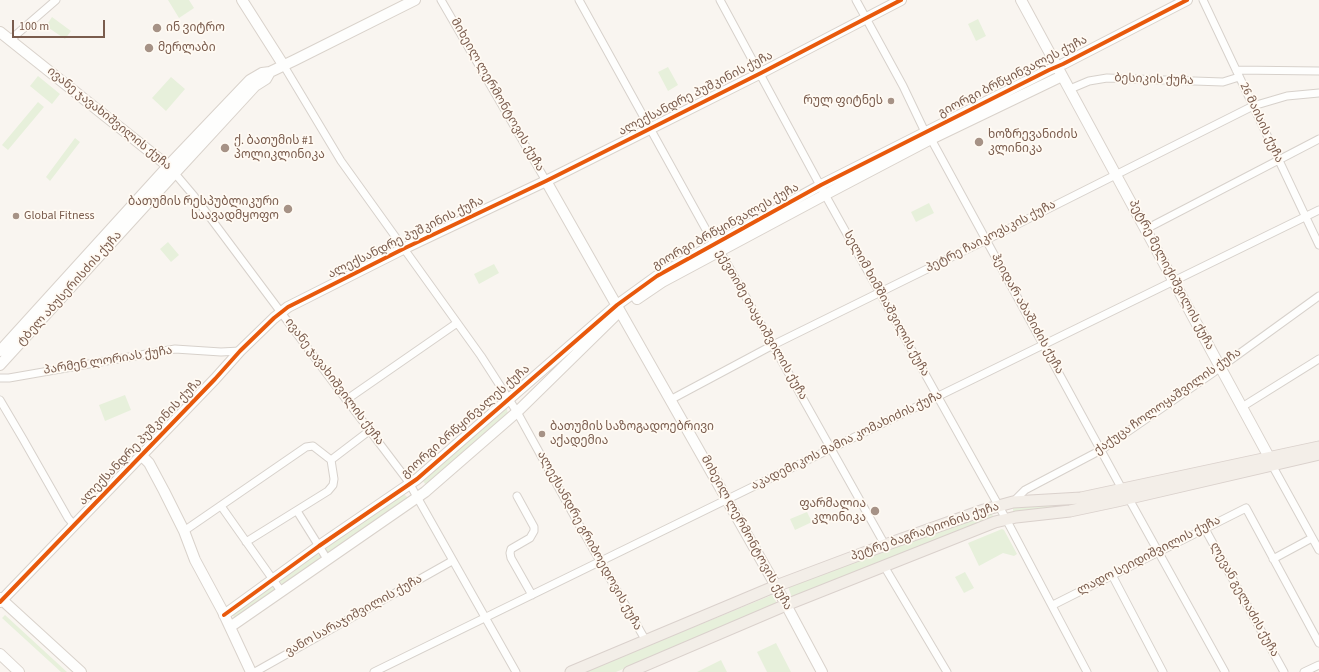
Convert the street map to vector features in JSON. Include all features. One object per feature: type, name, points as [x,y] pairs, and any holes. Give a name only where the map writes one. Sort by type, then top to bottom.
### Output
[{"type":"main road","name":"პეტრე ბაგრატიონის ქუჩა","points":[[629,672],[786,605],[1006,519],[1070,511],[1129,499],[1319,447]]},
{"type":"main road","name":"პეტრე ბაგრატიონის ქუჩა","points":[[571,672],[776,586],[884,545],[998,506],[1013,502],[1081,498],[1271,461],[1319,454]]},
{"type":"street","points":[[10,40],[56,0]]},
{"type":"street","name":"ალექსანდრე გრიბოედოვის ქუჩა","points":[[242,0],[342,161],[481,356],[509,399],[646,641]]},
{"type":"street","name":"ტბელ აბუსერისძის ქუჩა","points":[[0,365],[250,80],[262,73],[270,72],[284,66],[415,0]]},
{"type":"street","name":"მიხეილ ლერმონტოვის ქუჩა","points":[[441,0],[619,308],[776,586],[822,672]]},
{"type":"street","name":"ექვთიმე თაყაიშვილის ქუჩა","points":[[579,0],[884,545]]},
{"type":"street","name":"სელიმ ხიმშიაშვილის ქუჩა","points":[[720,0],[879,292],[1053,605],[1087,672]]},
{"type":"street","name":"ჰეიდარ აბაშიძის ქუჩა","points":[[856,0],[903,86],[928,136],[1122,489]]},
{"type":"street","name":"ალექსანდრე პუშკინის ქუჩა","points":[[1,600],[142,456],[240,352],[281,312],[305,298],[405,248],[546,181],[902,0]]},
{"type":"street","name":"პეტრე მელიქიშვილის ქუჩა","points":[[1021,0],[1319,550]]},
{"type":"street","name":"გიორგი ბრწყინვალეს ქუჩა","points":[[224,615],[319,546],[410,484],[460,443],[509,399],[619,308],[717,247],[1057,66],[1187,0]]},
{"type":"street","name":"26 მაისის ქუჩა","points":[[1203,0],[1319,245]]},
{"type":"street","name":"ივანე ჯავახიშვილის ქუჩა","points":[[0,32],[171,170],[194,196],[410,484],[452,561],[516,672]]},
{"type":"street","points":[[1236,70],[1319,71]]},
{"type":"street","name":"გიორგი ბრწყინვალეს ქუჩა","points":[[928,136],[1062,76]]},
{"type":"street","name":"ბესიკის ქუჩა","points":[[1070,89],[1088,81],[1107,78],[1223,82],[1239,77]]},
{"type":"street","name":"პეტრე ჩაიკოვსკის ქუჩა","points":[[670,400],[773,345],[1253,106],[1287,96],[1319,93]]},
{"type":"street","points":[[1146,229],[1319,139]]},
{"type":"street","name":"ტბელ აბუსერისძის ქუჩა","points":[[0,351],[171,170]]},
{"type":"street","name":"აკადემიკოს მამია კომახიძის ქუჩა","points":[[374,672],[1319,210]]},
{"type":"street","name":"ქაქუცა ჩოლოყაშვილის ქუჩა","points":[[1013,502],[1025,490],[1100,450],[1319,296]]},
{"type":"street","name":"გიორგი ბრწყინვალეს ქუჩა","points":[[230,627],[418,497],[517,412],[619,308]]},
{"type":"street","points":[[346,400],[457,323]]},
{"type":"street","name":"პარმენ ლორიას ქუჩა","points":[[0,378],[9,378],[175,349],[240,352]]},
{"type":"street","points":[[1242,407],[1319,359]]},
{"type":"street","name":"ალექსანდრე პუშკინის ქუჩა","points":[[0,400],[24,439],[68,518],[74,525]]},
{"type":"street","points":[[331,460],[369,430]]},
{"type":"street","points":[[184,531],[306,447],[314,446],[331,460],[334,479],[333,485],[328,491],[246,542]]},
{"type":"street","points":[[142,456],[149,463],[184,531],[195,560],[252,672]]},
{"type":"street","points":[[517,496],[534,527],[534,531],[530,538],[511,549],[510,553],[511,558],[532,595]]},
{"type":"street","points":[[1129,499],[1225,672]]},
{"type":"street","points":[[221,506],[281,591]]},
{"type":"street","name":"ლადო სეიდიშვილის ქუჩა","points":[[1053,605],[1246,508],[1273,559]]},
{"type":"street","points":[[297,511],[327,559]]},
{"type":"street","name":"ლევან გელაძის ქუჩა","points":[[1205,528],[1284,672]]},
{"type":"street","points":[[1312,538],[1273,559],[1319,643]]},
{"type":"street","name":"ვანო სარაჯიშვილის ქუჩა","points":[[255,672],[452,561]]},
{"type":"street","points":[[884,566],[947,672]]},
{"type":"street","points":[[1112,575],[1163,672]]},
{"type":"street","points":[[1,600],[81,672]]},
{"type":"street","points":[[0,654],[19,672]]},
{"type":"street","points":[[1304,672],[1319,665]]},
{"type":"green space","points":[[168,0],[189,0],[194,8],[179,18]]},
{"type":"green space","points":[[52,17],[71,31],[65,39],[46,26]]},
{"type":"green space","points":[[978,19],[986,36],[976,41],[968,24]]},
{"type":"green space","points":[[668,67],[678,85],[668,91],[658,72]]},
{"type":"green space","points":[[38,76],[60,94],[52,104],[30,86]]},
{"type":"green space","points":[[171,77],[185,89],[166,111],[152,98]]},
{"type":"green space","points":[[38,102],[44,107],[8,150],[2,145]]},
{"type":"green space","points":[[75,138],[80,142],[50,181],[46,177]]},
{"type":"green space","points":[[929,203],[934,213],[916,222],[911,212]]},
{"type":"green space","points":[[168,242],[179,255],[171,262],[160,249]]},
{"type":"green space","points":[[494,264],[499,273],[479,284],[474,274]]},
{"type":"green space","points":[[125,395],[131,410],[105,421],[99,405]]},
{"type":"green space","points":[[503,409],[507,409],[508,415],[427,486],[422,480]]},
{"type":"green space","points":[[401,495],[405,495],[407,497],[407,501],[332,553],[328,553],[325,549],[328,545]]},
{"type":"green space","points":[[1080,503],[1080,505],[1013,512],[1013,507]]},
{"type":"green space","points":[[807,512],[812,522],[795,530],[790,519]]},
{"type":"green space","points":[[987,513],[992,514],[994,518],[793,600],[788,587]]},
{"type":"green space","points":[[1002,529],[1004,530],[1017,554],[1014,556],[1003,553],[979,566],[968,543]]},
{"type":"green space","points":[[316,554],[322,558],[284,586],[282,585],[280,582],[281,578]]},
{"type":"green space","points":[[965,572],[974,588],[964,593],[955,577]]},
{"type":"green space","points":[[271,584],[277,591],[236,618],[232,615]]},
{"type":"green space","points":[[772,595],[777,603],[776,605],[616,672],[584,672]]},
{"type":"green space","points":[[5,615],[67,672],[61,672],[2,618]]},
{"type":"green space","points":[[776,643],[791,672],[767,672],[757,652]]},
{"type":"green space","points":[[721,660],[727,672],[697,672]]},
{"type":"cycle path","points":[[0,602],[215,379],[240,351],[274,318],[288,307],[405,248],[546,181],[761,73],[901,0]]},
{"type":"cycle path","points":[[224,615],[319,546],[417,479],[617,305],[657,276],[821,185],[1187,0]]},
{"type":"place","name":"ინ ვიტრო","points":[[157,28]]},
{"type":"place","name":"მერლაბი","points":[[149,48]]},
{"type":"place","name":"რულ ფიტნეს","points":[[891,101]]},
{"type":"place","name":"ხოზრევანიძის კლინიკა","points":[[979,142]]},
{"type":"place","name":"ქ. ბათუმის #1 პოლიკლინიკა","points":[[225,148]]},
{"type":"place","name":"ბათუმის რესპუბლიკური საავადმყოფო","points":[[288,209]]},
{"type":"place","name":"Global Fitness","points":[[16,216]]},
{"type":"place","name":"ბათუმის საზოგადოებრივი აქადემია","points":[[542,434]]},
{"type":"place","name":"ფარმალია კლინიკა","points":[[875,511]]}]
